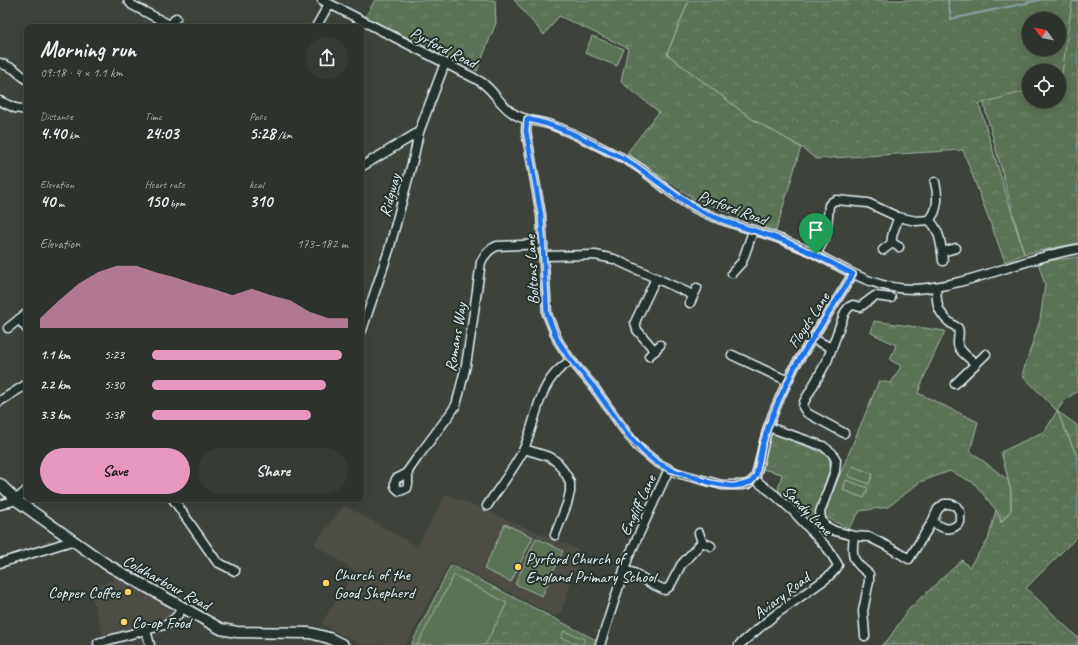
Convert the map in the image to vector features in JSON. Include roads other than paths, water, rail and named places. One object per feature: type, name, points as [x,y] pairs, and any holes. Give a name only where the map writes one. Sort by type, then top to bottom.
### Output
[{"type":"main road","name":"Coldharbour Road","points":[[0,484],[16,500],[106,564],[221,629],[237,632],[310,633],[329,638],[343,645]]},
{"type":"street","points":[[128,0],[132,5],[167,24]]},
{"type":"street","points":[[317,24],[326,2]]},
{"type":"street","name":"Pyrford Road","points":[[326,2],[474,78],[485,85],[507,109],[516,116],[557,127],[613,153],[639,168],[688,204],[701,211],[734,225],[816,254],[868,281],[892,287],[911,289],[936,287],[965,281],[1054,254],[1078,249]]},
{"type":"street","points":[[172,24],[176,18]]},
{"type":"street","points":[[0,63],[14,69],[24,77]]},
{"type":"street","name":"Ridgway","points":[[364,324],[389,250],[419,132],[445,63]]},
{"type":"street","points":[[0,101],[15,108],[24,110]]},
{"type":"street","name":"Boltons Lane","points":[[527,119],[526,131],[541,215],[547,314],[558,341],[628,435],[637,446],[651,458],[669,469],[722,485],[748,484],[754,479]]},
{"type":"street","name":"Ridgway","points":[[364,165],[419,132]]},
{"type":"street","points":[[816,254],[825,238],[829,205],[832,202],[836,200],[868,203],[898,217],[916,221],[929,220],[935,210],[938,186]]},
{"type":"street","points":[[883,250],[896,245],[891,238],[898,217]]},
{"type":"street","points":[[929,220],[938,231],[943,261]]},
{"type":"street","points":[[732,273],[742,262],[753,231]]},
{"type":"street","name":"Romans Way","points":[[408,471],[456,405],[466,365],[481,262],[484,256],[491,248],[497,246],[543,244]]},
{"type":"street","points":[[942,252],[956,248]]},
{"type":"street","points":[[544,256],[595,255],[614,259],[693,295]]},
{"type":"street","name":"Floyds Lane","points":[[754,479],[768,427],[795,366],[853,274]]},
{"type":"street","points":[[655,351],[637,330],[635,322],[656,278]]},
{"type":"street","points":[[936,287],[938,311],[949,323],[958,328],[959,349],[976,364]]},
{"type":"street","points":[[844,432],[807,413],[803,407],[804,402],[827,361],[845,312],[849,307],[854,305],[860,307],[875,296],[892,298]]},
{"type":"street","points":[[8,328],[24,315]]},
{"type":"street","points":[[19,319],[24,325]]},
{"type":"street","points":[[813,339],[832,348]]},
{"type":"street","points":[[956,384],[986,354]]},
{"type":"street","points":[[732,355],[788,381]]},
{"type":"street","points":[[488,501],[524,449],[542,396],[549,382],[558,371],[571,360]]},
{"type":"street","points":[[0,401],[24,386]]},
{"type":"street","points":[[768,427],[824,446],[832,453],[836,460],[835,471],[820,512],[821,519],[825,526],[835,531],[854,536],[869,537],[888,546],[909,559],[932,522]]},
{"type":"street","points":[[524,449],[550,457],[558,463],[570,483],[570,492],[567,504],[555,529]]},
{"type":"street","name":"Engliff Lane","points":[[600,645],[624,570],[640,530],[653,506],[669,469]]},
{"type":"street","name":"Sandy Lane","points":[[754,479],[794,512],[828,549],[838,565]]},
{"type":"street","points":[[0,505],[16,500],[24,493]]},
{"type":"street","points":[[175,502],[217,562],[235,571]]},
{"type":"street","points":[[699,533],[702,542],[711,546]]},
{"type":"street","points":[[854,536],[852,549],[853,556],[857,564],[869,574],[863,611],[865,636]]},
{"type":"street","points":[[0,564],[72,541]]},
{"type":"street","points":[[624,570],[634,573],[665,590],[670,586],[681,565],[702,542]]},
{"type":"street","name":"Aviary Road","points":[[739,645],[776,614],[827,578],[836,570],[838,565]]},
{"type":"street","points":[[98,643],[168,624],[177,616],[183,607]]},
{"type":"street","points":[[146,630],[150,645]]},
{"type":"waterway","points":[[948,0],[951,19],[1040,0]]},
{"type":"place","name":"Pyrford Church of England Primary School","points":[[518,567]]},
{"type":"place","name":"Church of the Good Shepherd","points":[[326,583]]},
{"type":"place","name":"Copper Coffee","points":[[128,592]]},
{"type":"place","name":"Co-op Food","points":[[124,622]]}]
